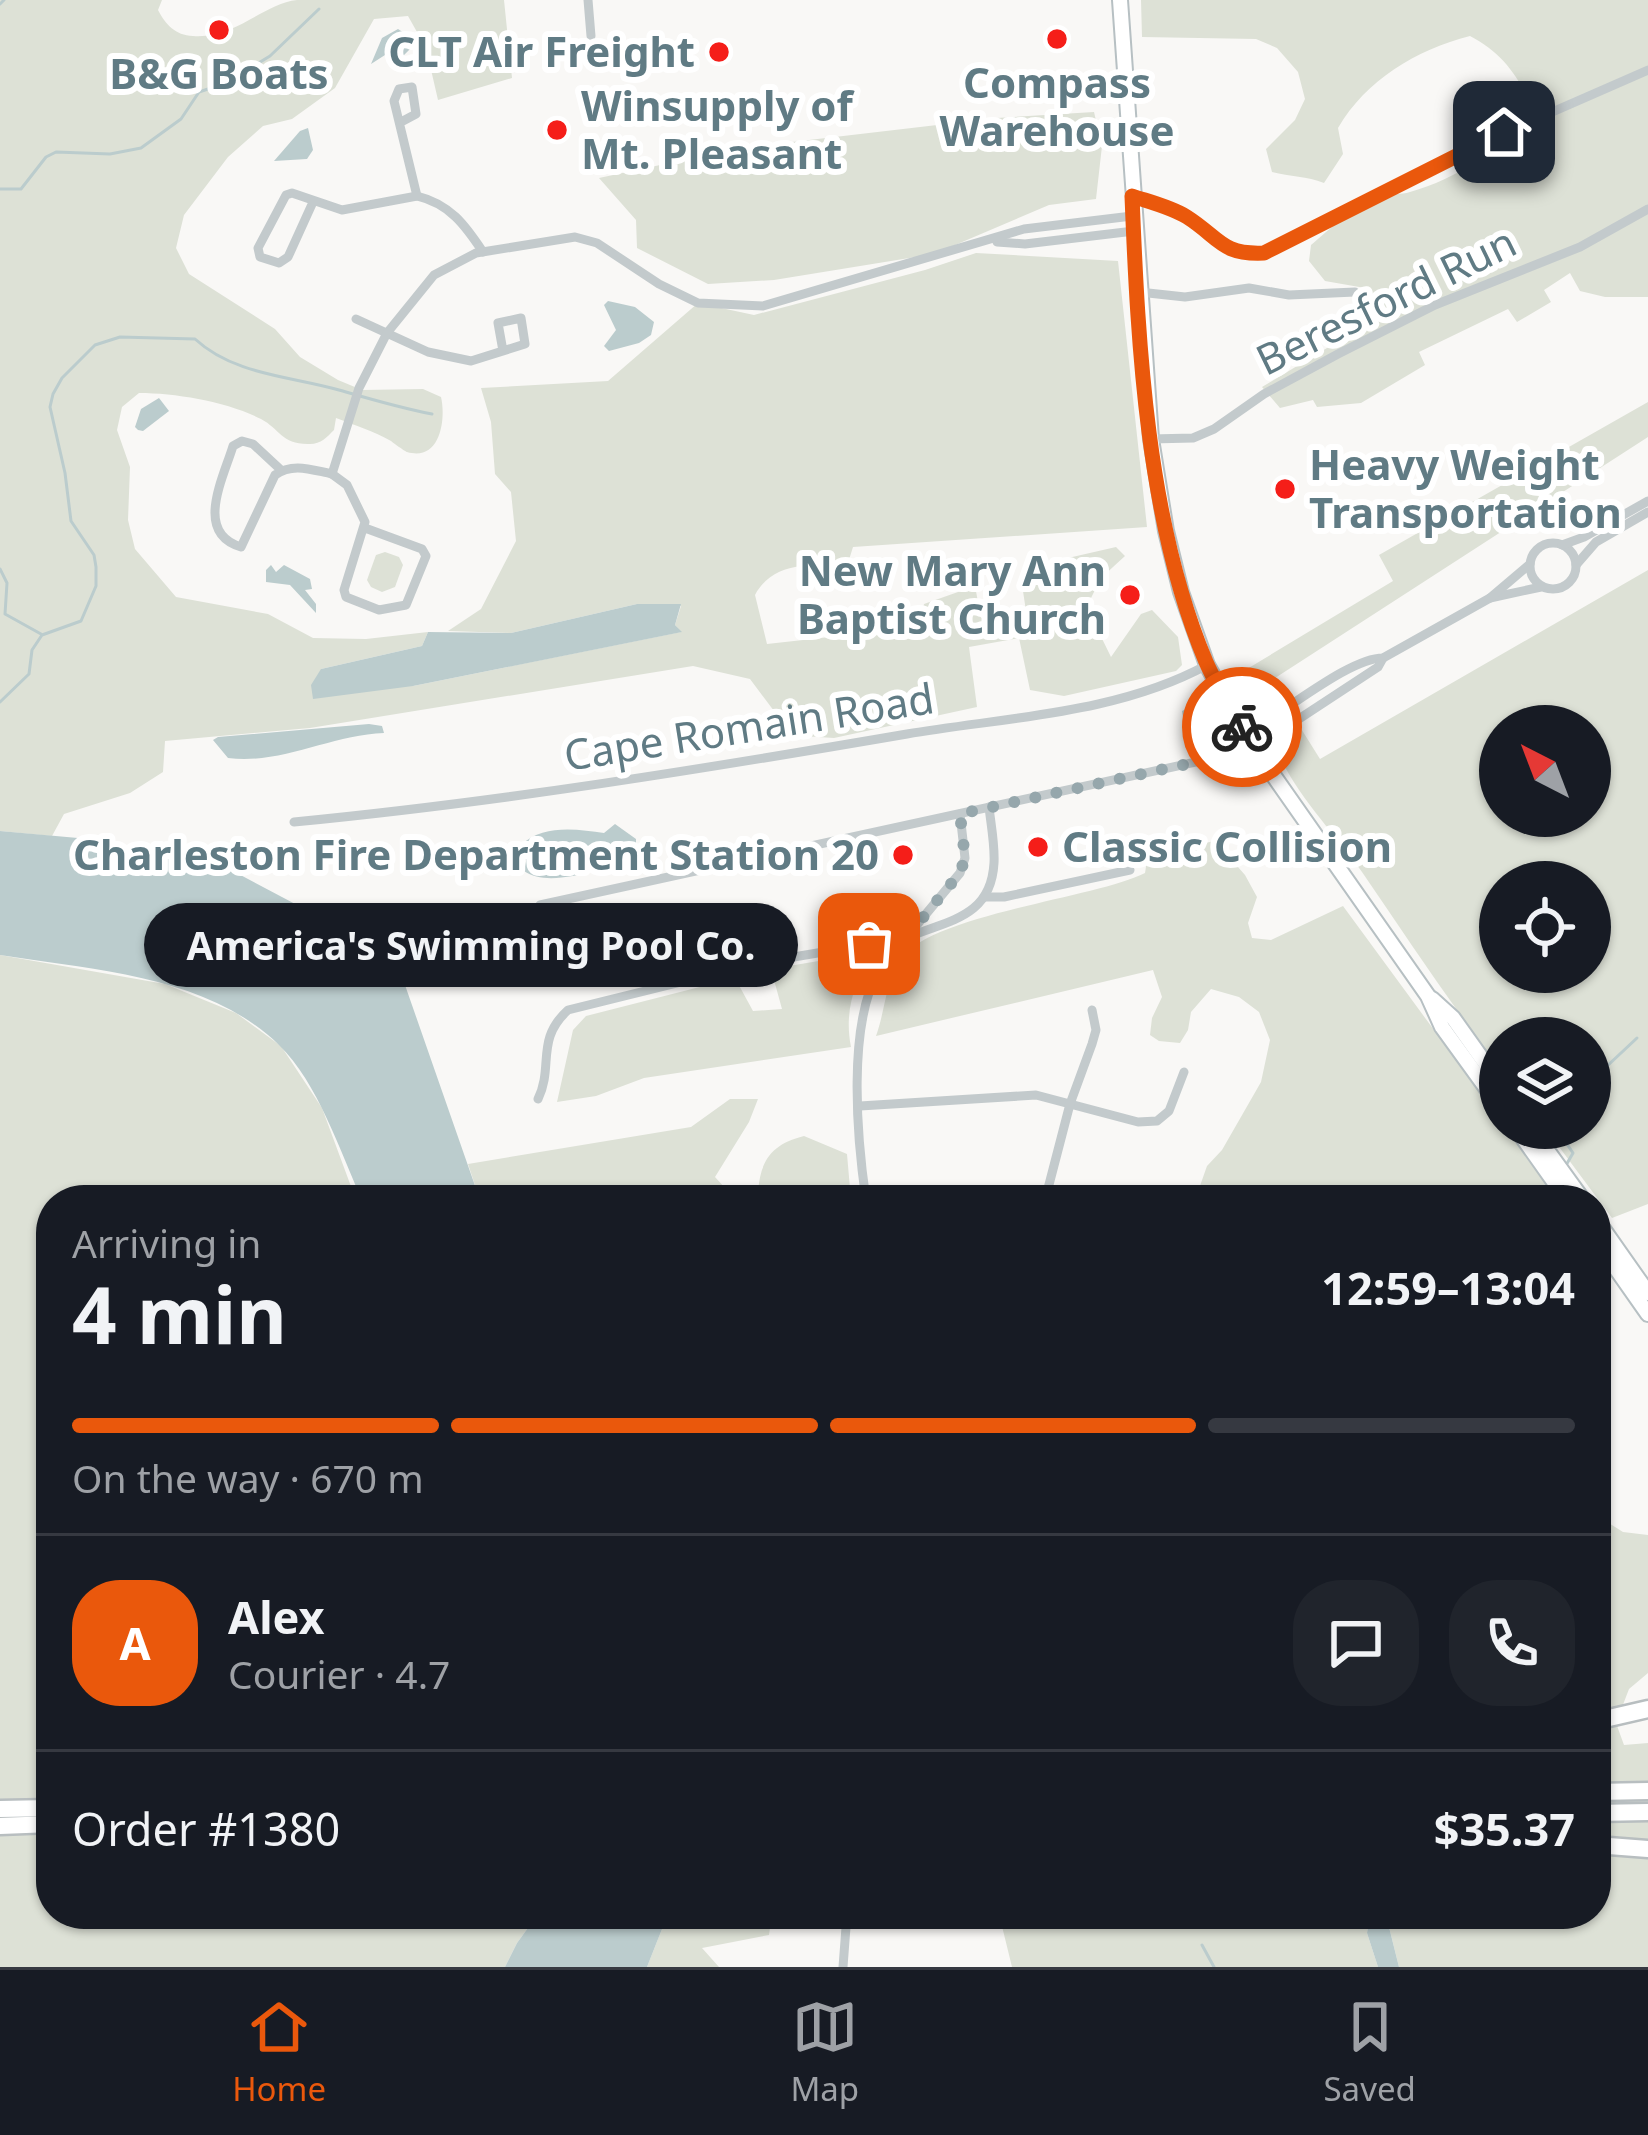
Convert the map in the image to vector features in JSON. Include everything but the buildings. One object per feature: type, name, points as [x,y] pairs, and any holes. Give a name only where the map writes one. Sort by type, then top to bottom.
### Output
[{"type":"highway","points":[[1611,1717],[1648,1708]]},
{"type":"highway","points":[[1611,1792],[1648,1791]]},
{"type":"highway","points":[[0,1809],[36,1808]]},
{"type":"highway","points":[[1611,1813],[1648,1812]]},
{"type":"highway","points":[[0,1826],[36,1825]]},
{"type":"highway","points":[[1611,1846],[1648,1849]]},
{"type":"main road","points":[[1120,0],[1151,439],[1166,531],[1207,664],[1250,742],[1428,996],[1442,1027],[1479,1078]]},
{"type":"main road","points":[[1428,996],[1453,1018],[1479,1055]]},
{"type":"main road","points":[[1536,1149],[1549,1163]]},
{"type":"main road","points":[[1542,1149],[1564,1185]]},
{"type":"main road","points":[[1611,1240],[1648,1293]]},
{"type":"main road","points":[[1611,1261],[1648,1313]]},
{"type":"street","points":[[588,0],[592,36]]},
{"type":"street","points":[[1132,196],[1182,214],[1220,246],[1241,254],[1264,253],[1459,153],[1648,70]]},
{"type":"street","points":[[401,122],[417,196]]},
{"type":"street","points":[[313,202],[288,257],[279,262],[260,256],[258,248],[286,195],[292,193],[342,209],[417,196],[451,209],[483,252]]},
{"type":"street","name":"Beresford Run","points":[[1151,439],[1193,438],[1214,429],[1264,394],[1338,354],[1435,305],[1580,247],[1648,209]]},
{"type":"street","points":[[332,474],[359,388],[387,333],[434,275],[483,252],[575,238],[597,243],[658,284],[698,303],[763,306],[952,248],[992,241],[1025,244],[1133,224]]},
{"type":"street","points":[[1139,292],[1185,297],[1250,288],[1288,295],[1355,292]]},
{"type":"street","points":[[356,319],[428,352],[471,361],[503,351]]},
{"type":"street","points":[[281,470],[254,444],[242,441],[232,446],[213,511],[218,532],[226,540],[241,547],[281,470],[298,467],[332,474],[347,485],[365,528],[344,590],[346,597],[379,610],[406,605],[426,556],[422,548],[365,528]]},
{"type":"street","points":[[1273,717],[1372,658],[1383,658],[1490,598],[1530,564],[1540,548],[1584,537],[1648,502]]},
{"type":"street","points":[[1576,565],[1596,542],[1648,512]]},
{"type":"street","points":[[1490,598],[1541,586],[1564,587],[1576,565],[1573,554],[1561,544]]},
{"type":"street","points":[[1530,564],[1531,575],[1541,586]]},
{"type":"street","points":[[540,905],[1228,755],[1250,742],[1270,738],[1378,667],[1383,658]]},
{"type":"street","name":"Cape Romain Road","points":[[294,822],[551,792],[1058,712],[1169,685],[1207,664]]},
{"type":"street","points":[[538,1099],[543,1090],[547,1038],[568,1010],[758,963],[906,938],[952,925],[986,897],[994,865],[989,808]]},
{"type":"street","points":[[865,1185],[860,1048],[868,999],[880,970],[960,873],[965,858],[960,814]]},
{"type":"street","points":[[986,897],[1130,870]]},
{"type":"street","points":[[1049,1185],[1070,1104],[1093,1044],[1092,1010]]},
{"type":"street","points":[[860,1106],[1036,1095],[1138,1122],[1156,1120],[1169,1112],[1184,1072]]},
{"type":"street","points":[[843,1967],[846,1929]]},
{"type":"shaded area","points":[[0,0],[162,0],[158,10],[168,25],[193,36],[223,32],[297,0],[504,0],[512,78],[438,100],[426,48],[408,16],[374,19],[335,88],[292,119],[263,126],[228,157],[184,215],[176,248],[189,274],[275,329],[300,357],[338,380],[362,390],[423,389],[441,397],[443,416],[434,445],[418,453],[336,418],[334,430],[324,440],[301,444],[233,408],[139,393],[122,407],[117,430],[130,467],[128,520],[135,549],[176,597],[268,614],[313,638],[366,639],[428,632],[422,646],[321,669],[413,686],[681,632],[675,625],[681,606],[637,604],[511,633],[448,631],[481,609],[516,541],[511,492],[495,474],[491,422],[481,388],[608,381],[698,303],[754,315],[976,253],[1118,261],[1147,527],[853,547],[848,563],[783,570],[755,595],[767,644],[902,629],[919,623],[924,604],[975,586],[981,618],[1026,611],[1021,578],[1033,566],[1116,547],[1125,556],[1084,602],[1111,657],[1141,614],[1152,610],[1178,637],[1182,665],[1176,671],[1064,696],[1030,690],[1019,638],[969,647],[977,707],[834,738],[803,736],[783,723],[750,679],[693,666],[310,728],[165,741],[163,772],[130,793],[64,814],[52,836],[0,831]]},
{"type":"shaded area","points":[[1141,0],[1648,0],[1648,297],[1605,297],[1580,291],[1570,273],[1544,290],[1551,302],[1517,322],[1508,309],[1419,352],[1425,365],[1361,403],[1317,407],[1313,400],[1280,408],[1262,387],[1352,333],[1377,310],[1365,288],[1325,281],[1309,261],[1311,245],[1371,200],[1428,186],[1479,160],[1507,135],[1530,104],[1506,64],[1470,36],[1412,59],[1363,95],[1338,128],[1343,154],[1324,183],[1272,172],[1266,149],[1295,120],[1305,99],[1298,72],[1277,48],[1256,39],[1142,37]]},
{"type":"shaded area","points":[[398,29],[410,37],[410,49],[401,58],[385,55],[371,64],[382,38]]},
{"type":"shaded area","points":[[1094,112],[1102,146],[1096,199],[1049,205],[934,254],[774,280],[708,284],[637,248],[636,220],[599,178],[740,148],[997,118]]},
{"type":"shaded area","points":[[308,128],[313,150],[307,159],[274,161],[300,131]]},
{"type":"shaded area","points":[[608,301],[635,307],[654,322],[651,335],[609,351],[604,346],[616,330],[604,305]]},
{"type":"shaded area","points":[[159,398],[169,411],[138,430],[141,409]]},
{"type":"shaded area","points":[[1648,402],[1648,437],[1272,680],[1248,686],[1237,675],[1393,581],[1379,555]]},
{"type":"shaded area","points":[[385,552],[399,557],[403,565],[395,587],[382,592],[367,580],[376,555]]},
{"type":"shaded area","points":[[271,565],[276,572],[284,565],[310,579],[312,589],[305,590],[316,604],[316,613],[290,585],[266,582]]},
{"type":"shaded area","points":[[1648,570],[1648,1204],[1612,1218],[1611,1185],[1587,1185],[1561,1149],[1611,1149],[1611,1017],[1479,1017],[1479,1040],[1288,773],[1276,742],[1282,734],[1285,738],[1300,727],[1320,759]]},
{"type":"shaded area","points":[[637,604],[681,604],[675,625],[682,632],[413,686],[313,699],[311,685],[321,669],[422,646],[428,632],[511,633]]},
{"type":"shaded area","points":[[1190,707],[1209,734],[1188,748],[1182,711]]},
{"type":"shaded area","points":[[382,726],[384,733],[267,757],[228,758],[213,740],[218,737]]},
{"type":"shaded area","points":[[615,824],[636,839],[636,859],[578,875],[535,876],[524,871],[527,857],[514,846],[516,841],[521,845],[550,831],[604,833]]},
{"type":"shaded area","points":[[0,831],[89,839],[216,862],[316,915],[405,985],[475,1185],[356,1185],[305,1078],[279,1045],[250,1022],[218,1004],[147,979],[0,955]]},
{"type":"shaded area","points":[[1215,841],[1245,875],[1257,897],[1248,923],[1252,938],[1271,940],[1343,906],[1479,1091],[1479,1149],[1522,1149],[1550,1185],[1200,1185],[1207,1166],[1222,1150],[1261,1082],[1270,1040],[1259,1012],[1239,997],[1211,989],[1191,1012],[1180,1043],[1159,1041],[1150,1035],[1162,997],[1153,970],[876,1036],[896,965],[911,948],[972,921],[1145,873],[1148,854]]},
{"type":"shaded area","points":[[872,952],[852,998],[851,1047],[644,1078],[596,1096],[557,1102],[573,1030],[586,1016],[735,978],[753,1011],[782,1009],[771,969]]},
{"type":"shaded area","points":[[0,955],[165,984],[236,1013],[281,1046],[322,1108],[350,1185],[36,1185],[36,1929],[527,1929],[505,1967],[0,1967]]},
{"type":"shaded area","points":[[730,1099],[758,1099],[715,1177],[722,1185],[475,1185],[468,1164],[691,1127]]},
{"type":"shaded area","points":[[804,1136],[847,1154],[850,1185],[759,1185],[770,1155]]},
{"type":"shaded area","points":[[1611,1524],[1623,1532],[1648,1535],[1648,1673],[1629,1689],[1616,1723],[1624,1745],[1648,1743],[1648,1967],[1399,1967],[1390,1929],[1611,1929]]},
{"type":"shaded area","points":[[527,1929],[662,1929],[647,1967],[505,1967]]},
{"type":"shaded area","points":[[662,1929],[770,1929],[769,1935],[702,1948],[719,1967],[647,1967]]},
{"type":"shaded area","points":[[1003,1929],[1368,1929],[1378,1967],[1012,1967]]},
{"type":"shaded area","points":[[1368,1929],[1390,1929],[1399,1967],[1378,1967]]},
{"type":"waterway","points":[[0,4],[4,0]]},
{"type":"waterway","points":[[0,189],[21,189],[46,157],[56,152],[110,154],[141,148],[181,119],[199,92],[226,83],[270,56],[319,9]]},
{"type":"waterway","points":[[0,702],[29,674],[32,650],[42,635],[81,621],[96,586],[94,555],[71,521],[50,407],[62,378],[95,345],[120,337],[195,339],[227,360],[263,373],[432,414]]},
{"type":"waterway","points":[[0,569],[7,583],[5,614],[41,634]]},
{"type":"waterway","points":[[1611,1062],[1637,1038]]},
{"type":"waterway","points":[[1565,1167],[1573,1153],[1570,1149]]},
{"type":"waterway","points":[[1202,1945],[1214,1967]]},
{"type":"way so far","points":[[869,944],[906,938],[960,873],[965,858],[960,814],[1228,755],[1250,742],[1242,727]]},
{"type":"place","name":"B&G Boats","points":[[219,30]]},
{"type":"place","name":"Compass Warehouse","points":[[1057,39]]},
{"type":"place","name":"CLT Air Freight","points":[[719,52]]},
{"type":"place","name":"Winsupply of Mt. Pleasant","points":[[557,130]]},
{"type":"place","name":"Heavy Weight Transportation","points":[[1285,489]]},
{"type":"place","name":"New Mary Ann Baptist Church","points":[[1130,595]]},
{"type":"place","name":"Classic Collision","points":[[1038,847]]},
{"type":"place","name":"Charleston Fire Department Station 20","points":[[903,855]]},
{"type":"place","name":"America's Swimming Pool Co.","points":[[869,944]]},
{"type":"route","points":[[1242,727],[1207,664],[1181,592],[1166,531],[1151,439],[1132,196],[1182,214],[1220,246],[1241,254],[1264,253],[1504,132]]}]
